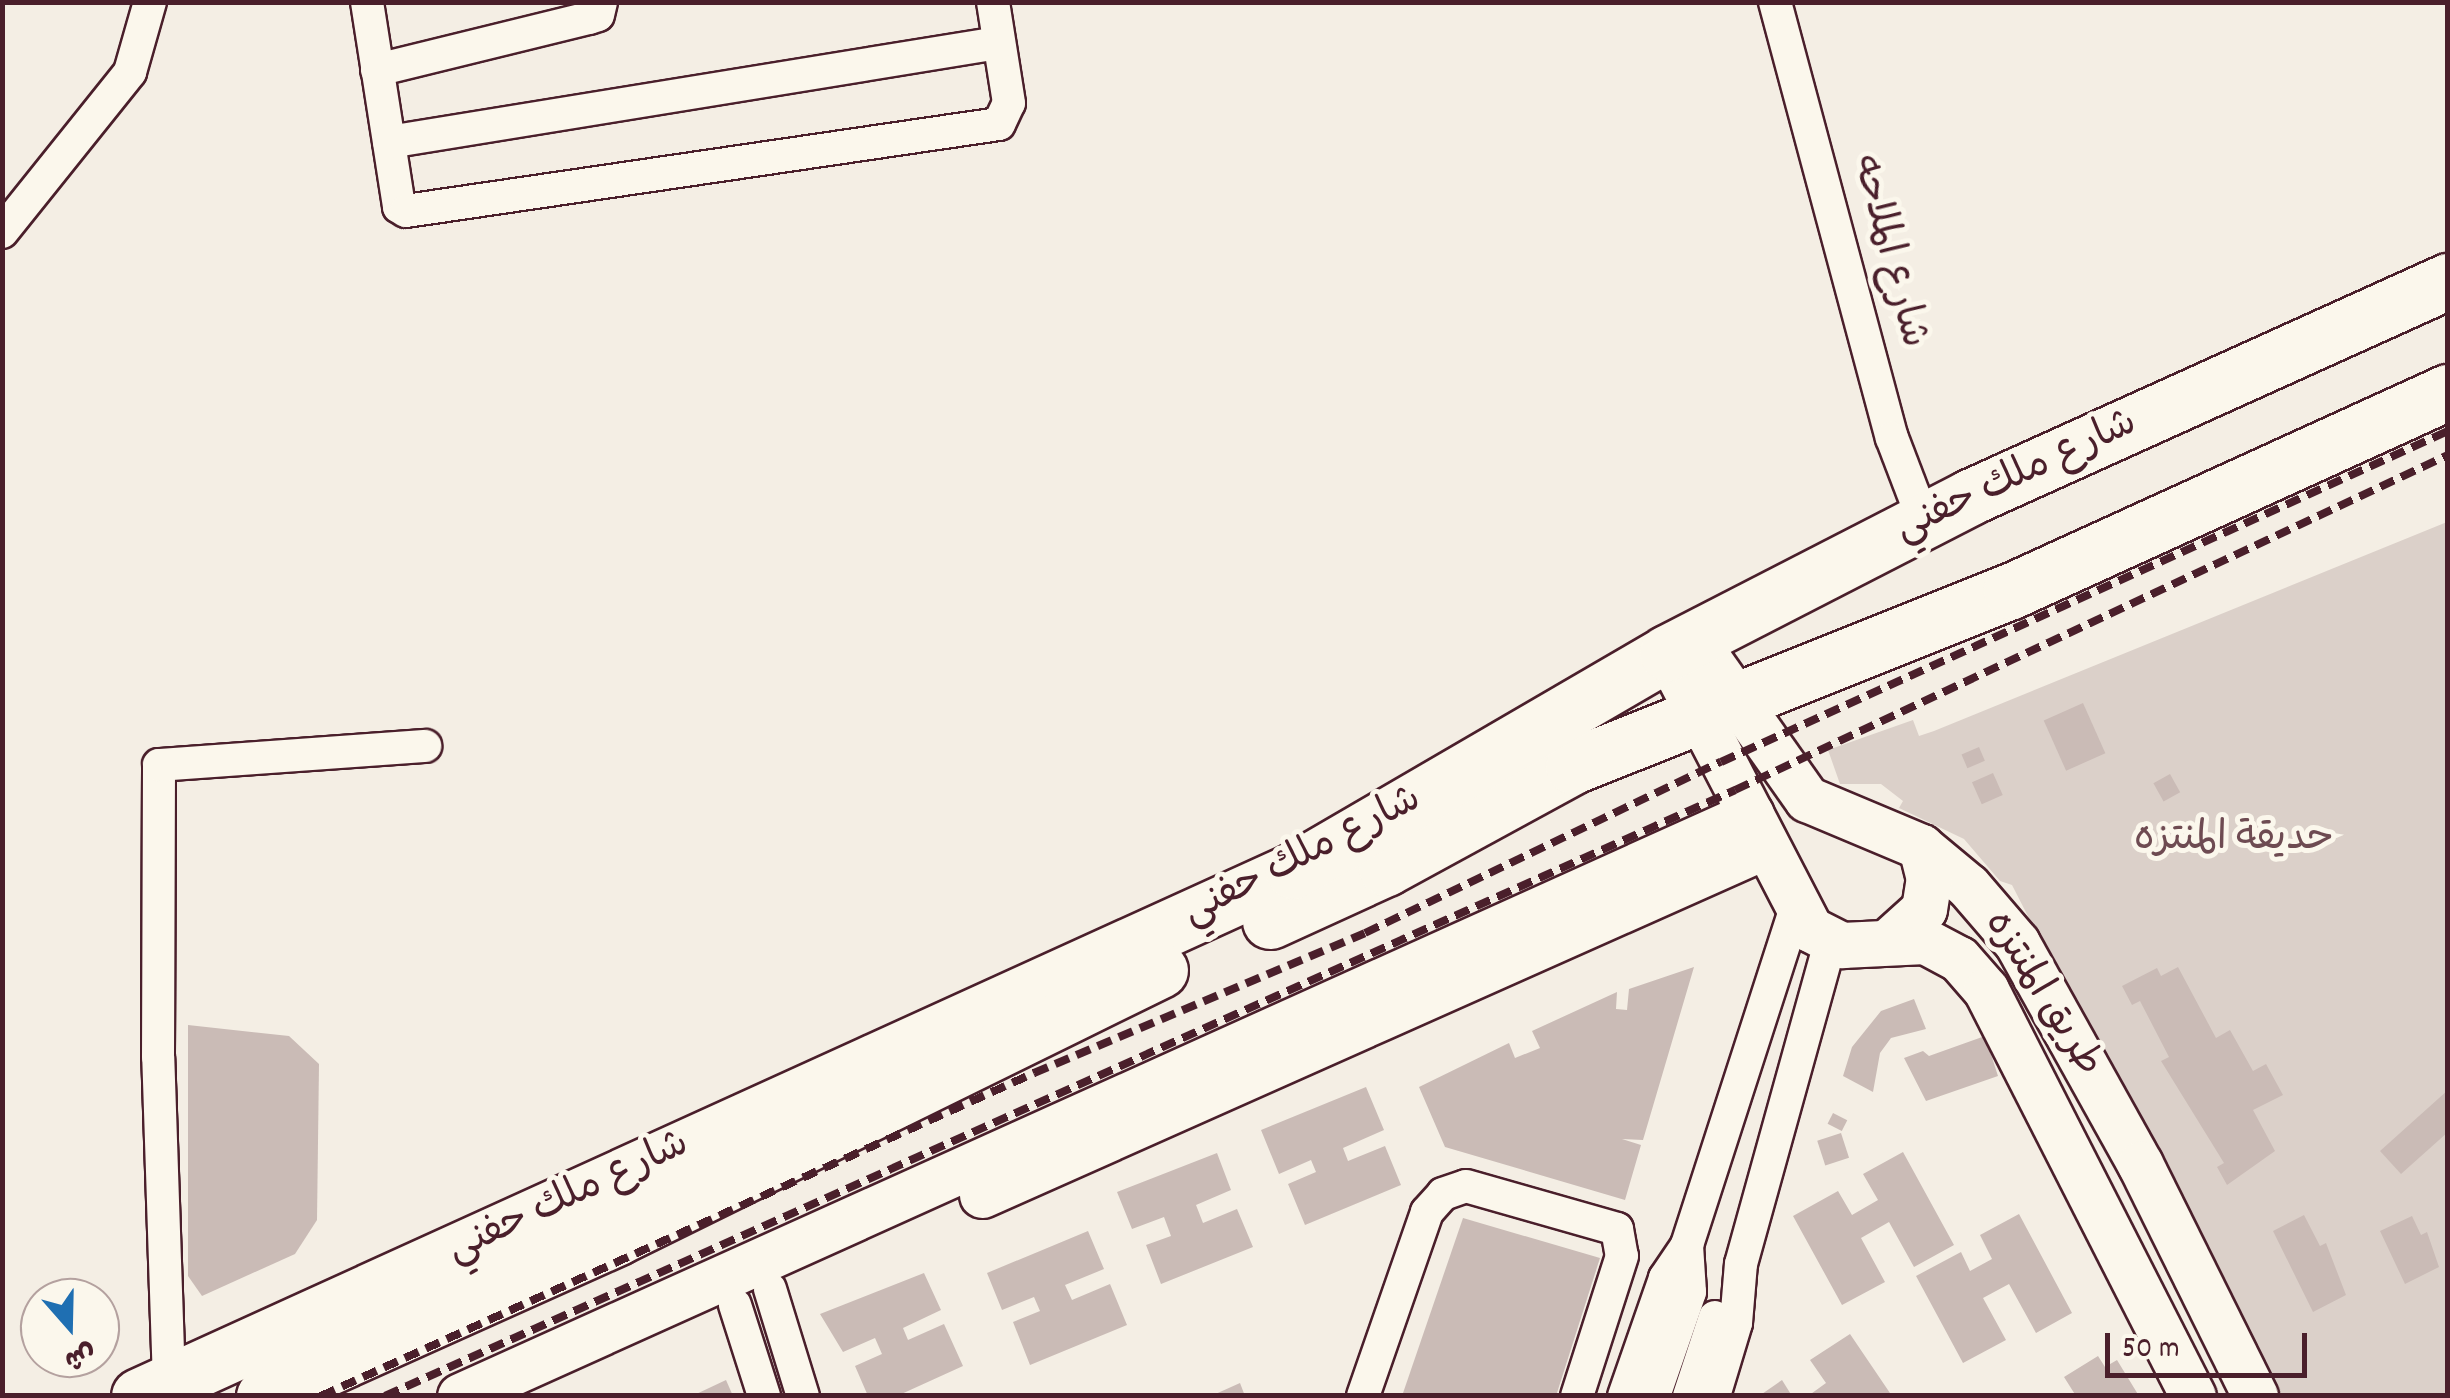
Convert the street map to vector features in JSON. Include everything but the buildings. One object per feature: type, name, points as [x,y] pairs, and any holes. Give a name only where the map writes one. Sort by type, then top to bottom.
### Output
[{"type":"highway","name":"شارع ملك حفني","points":[[264,1396],[617,1237],[1381,824],[1680,646],[1924,522],[2448,281]]},
{"type":"highway","name":"شارع ملك حفني","points":[[154,1389],[1099,977],[1386,868],[1573,766],[2012,591],[2448,392]]},
{"type":"street","points":[[2,232],[130,72],[150,2]]},
{"type":"street","points":[[367,2],[399,207],[406,210],[1000,124],[1009,103],[993,2]]},
{"type":"street","points":[[377,70],[589,18],[598,15],[600,2]]},
{"type":"street","name":"شارع الملاحه","points":[[1775,2],[1892,438],[1924,522]]},
{"type":"street","points":[[389,142],[998,43]]},
{"type":"street","name":"طريق المنتزه","points":[[1680,646],[1716,709],[1758,830],[1796,910],[1830,942],[1854,946],[1892,938],[1943,948],[1973,974],[2030,1070],[2192,1396]]},
{"type":"street","name":"طريق المنتزه","points":[[1716,709],[1807,799],[1921,846],[1968,886],[2017,942],[2140,1164],[2255,1396]]},
{"type":"street","points":[[154,1389],[159,765],[425,746]]},
{"type":"street","points":[[533,1396],[1758,830]]},
{"type":"street","points":[[460,1396],[1758,830]]},
{"type":"street","points":[[1892,938],[1924,908],[1929,879],[1921,846]]},
{"type":"street","points":[[1624,1396],[1665,1278],[1687,1245],[1796,910]]},
{"type":"street","points":[[1714,1396],[1736,1323],[1741,1264],[1830,942]]},
{"type":"street","points":[[1973,974],[2017,942]]},
{"type":"street","points":[[1362,1396],[1427,1212],[1443,1194],[1466,1186],[1618,1229],[1622,1256],[1577,1396]]},
{"type":"street","points":[[1654,1396],[1690,1292],[1687,1245]]},
{"type":"street","points":[[1689,1396],[1721,1300],[1741,1264]]},
{"type":"street","points":[[752,1297],[764,1396]]},
{"type":"street","points":[[752,1297],[803,1396]]},
{"type":"green space","name":"حديقة المنتزه","points":[[2447,522],[2447,1395],[2273,1395],[2012,885],[2000,881],[1964,839],[1899,808],[1903,801],[1881,784],[1840,784],[1828,750],[1913,720],[1919,736],[1934,731]]},
{"type":"railway","points":[[321,1396],[1034,1073],[1365,933],[1721,762],[2448,431]]},
{"type":"railway","points":[[385,1396],[1735,790],[2448,455]]}]
